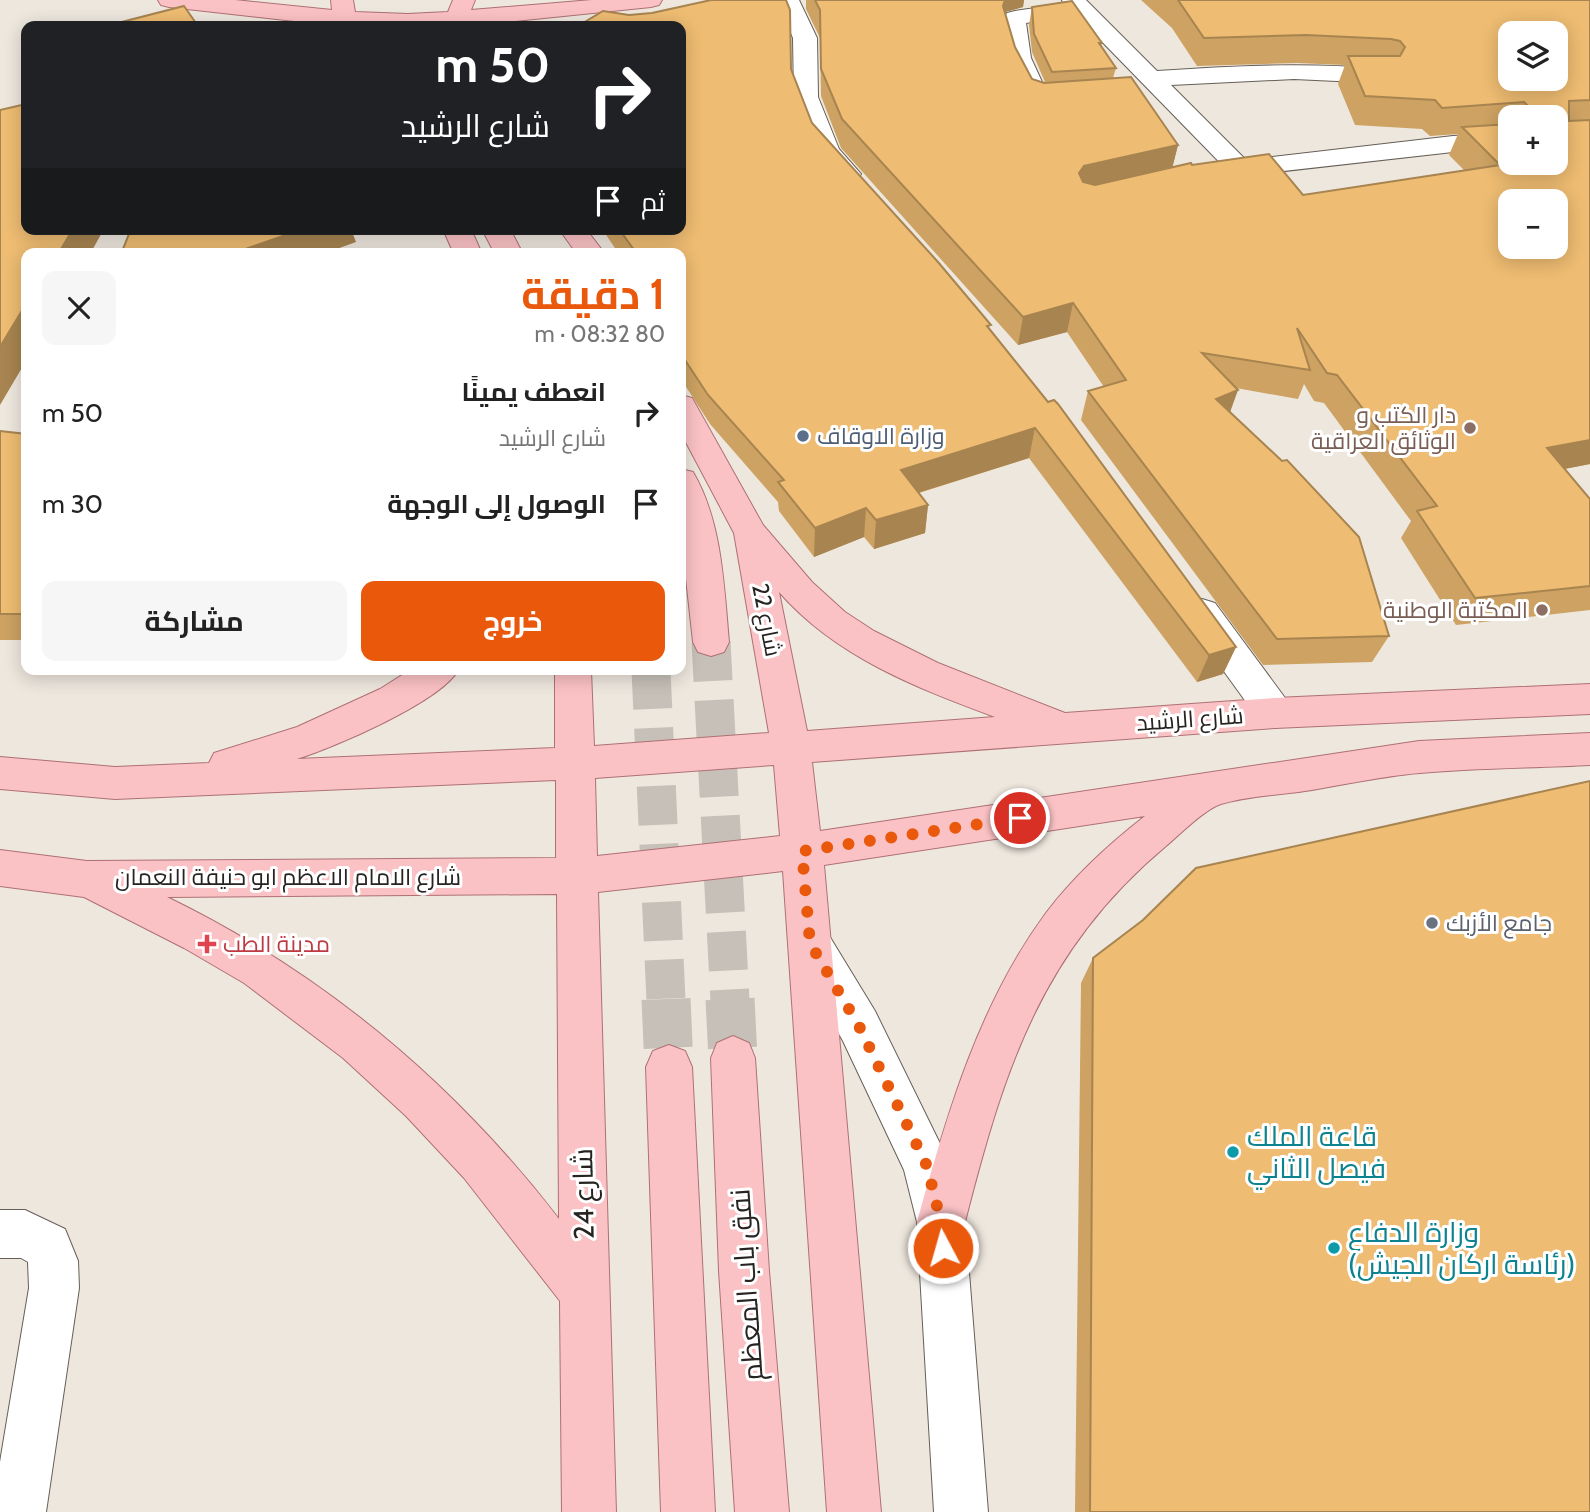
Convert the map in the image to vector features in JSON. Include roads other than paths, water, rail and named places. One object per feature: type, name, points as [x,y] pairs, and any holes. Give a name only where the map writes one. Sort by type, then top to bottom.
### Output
[{"type":"main road","points":[[169,0],[408,21],[460,15],[528,14],[641,0]]},
{"type":"main road","points":[[597,21],[641,0]]},
{"type":"main road","name":"شارع 22","points":[[686,414],[751,533],[791,747],[802,851]]},
{"type":"main road","points":[[686,496],[698,535],[708,592],[710,642]]},
{"type":"main road","points":[[751,533],[808,600],[847,631],[897,661],[1064,728]]},
{"type":"main road","points":[[115,783],[212,768],[307,740],[393,701],[432,675]]},
{"type":"main road","points":[[573,675],[577,876]]},
{"type":"main road","name":"شارع الرشيد","points":[[575,763],[1275,713],[1590,699]]},
{"type":"main road","points":[[854,1512],[802,851],[1419,757],[1590,749]]},
{"type":"main road","points":[[0,773],[115,783],[575,763]]},
{"type":"main road","points":[[941,1222],[969,1113],[1002,1028],[1042,954],[1099,882],[1144,838],[1210,789]]},
{"type":"main road","name":"شارع الامام الاعظم ابو حنيفة النعمان","points":[[0,868],[87,878],[577,876],[802,851]]},
{"type":"main road","name":"شارع 24","points":[[577,876],[589,1512]]},
{"type":"main road","points":[[87,878],[175,920],[261,970],[345,1032],[426,1105],[506,1191],[585,1293]]},
{"type":"main road","name":"نفق باب المعظم","points":[[733,1058],[744,1271],[762,1512]]},
{"type":"main road","points":[[669,1067],[688,1512]]},
{"type":"street","points":[[788,0],[805,38],[806,97],[827,151],[864,192]]},
{"type":"street","points":[[1053,100],[1039,101],[1017,61],[1015,18],[1077,4],[1227,171],[1453,144],[1498,142]]},
{"type":"street","points":[[1151,88],[1299,71],[1334,71],[1380,76]]},
{"type":"street","points":[[1186,591],[1275,713]]},
{"type":"street","points":[[810,943],[859,1026],[900,1105],[927,1166],[941,1222],[961,1512]]},
{"type":"street","points":[[0,1234],[25,1234],[48,1246],[53,1261],[54,1288],[19,1512]]},
{"type":"tunnel","points":[[711,642],[730,1001]]},
{"type":"tunnel","points":[[651,675],[666,1001]]},
{"type":"tunnel","points":[[666,999],[669,1067]]},
{"type":"tunnel","points":[[730,999],[733,1058]]},
{"type":"place","name":"دار الكتب و الوثائق العراقية","points":[[1470,428]]},
{"type":"place","name":"وزارة الاوقاف","points":[[803,436]]},
{"type":"place","name":"المكتبة الوطنية","points":[[1542,610]]},
{"type":"place","name":"جامع الأزبك","points":[[1432,923]]},
{"type":"place","name":"مدينة الطب","points":[[207,944]]},
{"type":"place","name":"قاعة الملك فيصل الثاني","points":[[1233,1152]]},
{"type":"place","name":"وزارة الدفاع (رئاسة اركان الجيش)","points":[[1334,1248]]}]
